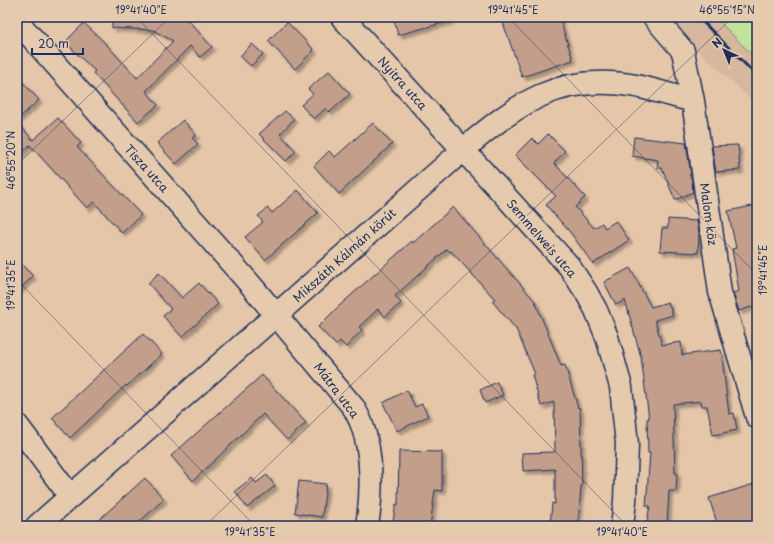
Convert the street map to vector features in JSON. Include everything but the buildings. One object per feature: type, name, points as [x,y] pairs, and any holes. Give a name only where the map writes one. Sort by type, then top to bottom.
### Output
[{"type":"street","name":"Nyitra utca","points":[[342,17],[463,150]]},
{"type":"street","name":"Malom köz","points":[[654,17],[683,51],[693,101],[720,292],[757,417]]},
{"type":"street","name":"Tisza utca","points":[[17,21],[250,284],[276,316]]},
{"type":"street","name":"Mikszáth Kálmán körút","points":[[37,526],[463,150],[508,114],[528,101],[544,93],[575,85],[593,83],[636,86],[693,101]]},
{"type":"street","name":"Semmelweis utca","points":[[463,150],[569,266],[586,292],[607,337],[621,387],[627,444],[627,469],[622,526]]},
{"type":"street","name":"Mátra utca","points":[[276,316],[345,396],[354,408],[362,424],[366,437],[370,473],[370,510],[367,526]]},
{"type":"street","points":[[17,426],[70,496]]},
{"type":"shaded area","points":[[669,17],[715,17],[757,60],[757,105],[693,46]]},
{"type":"green space","points":[[715,17],[757,17],[757,60]]},
{"type":"railway","points":[[698,17],[757,76]]}]
